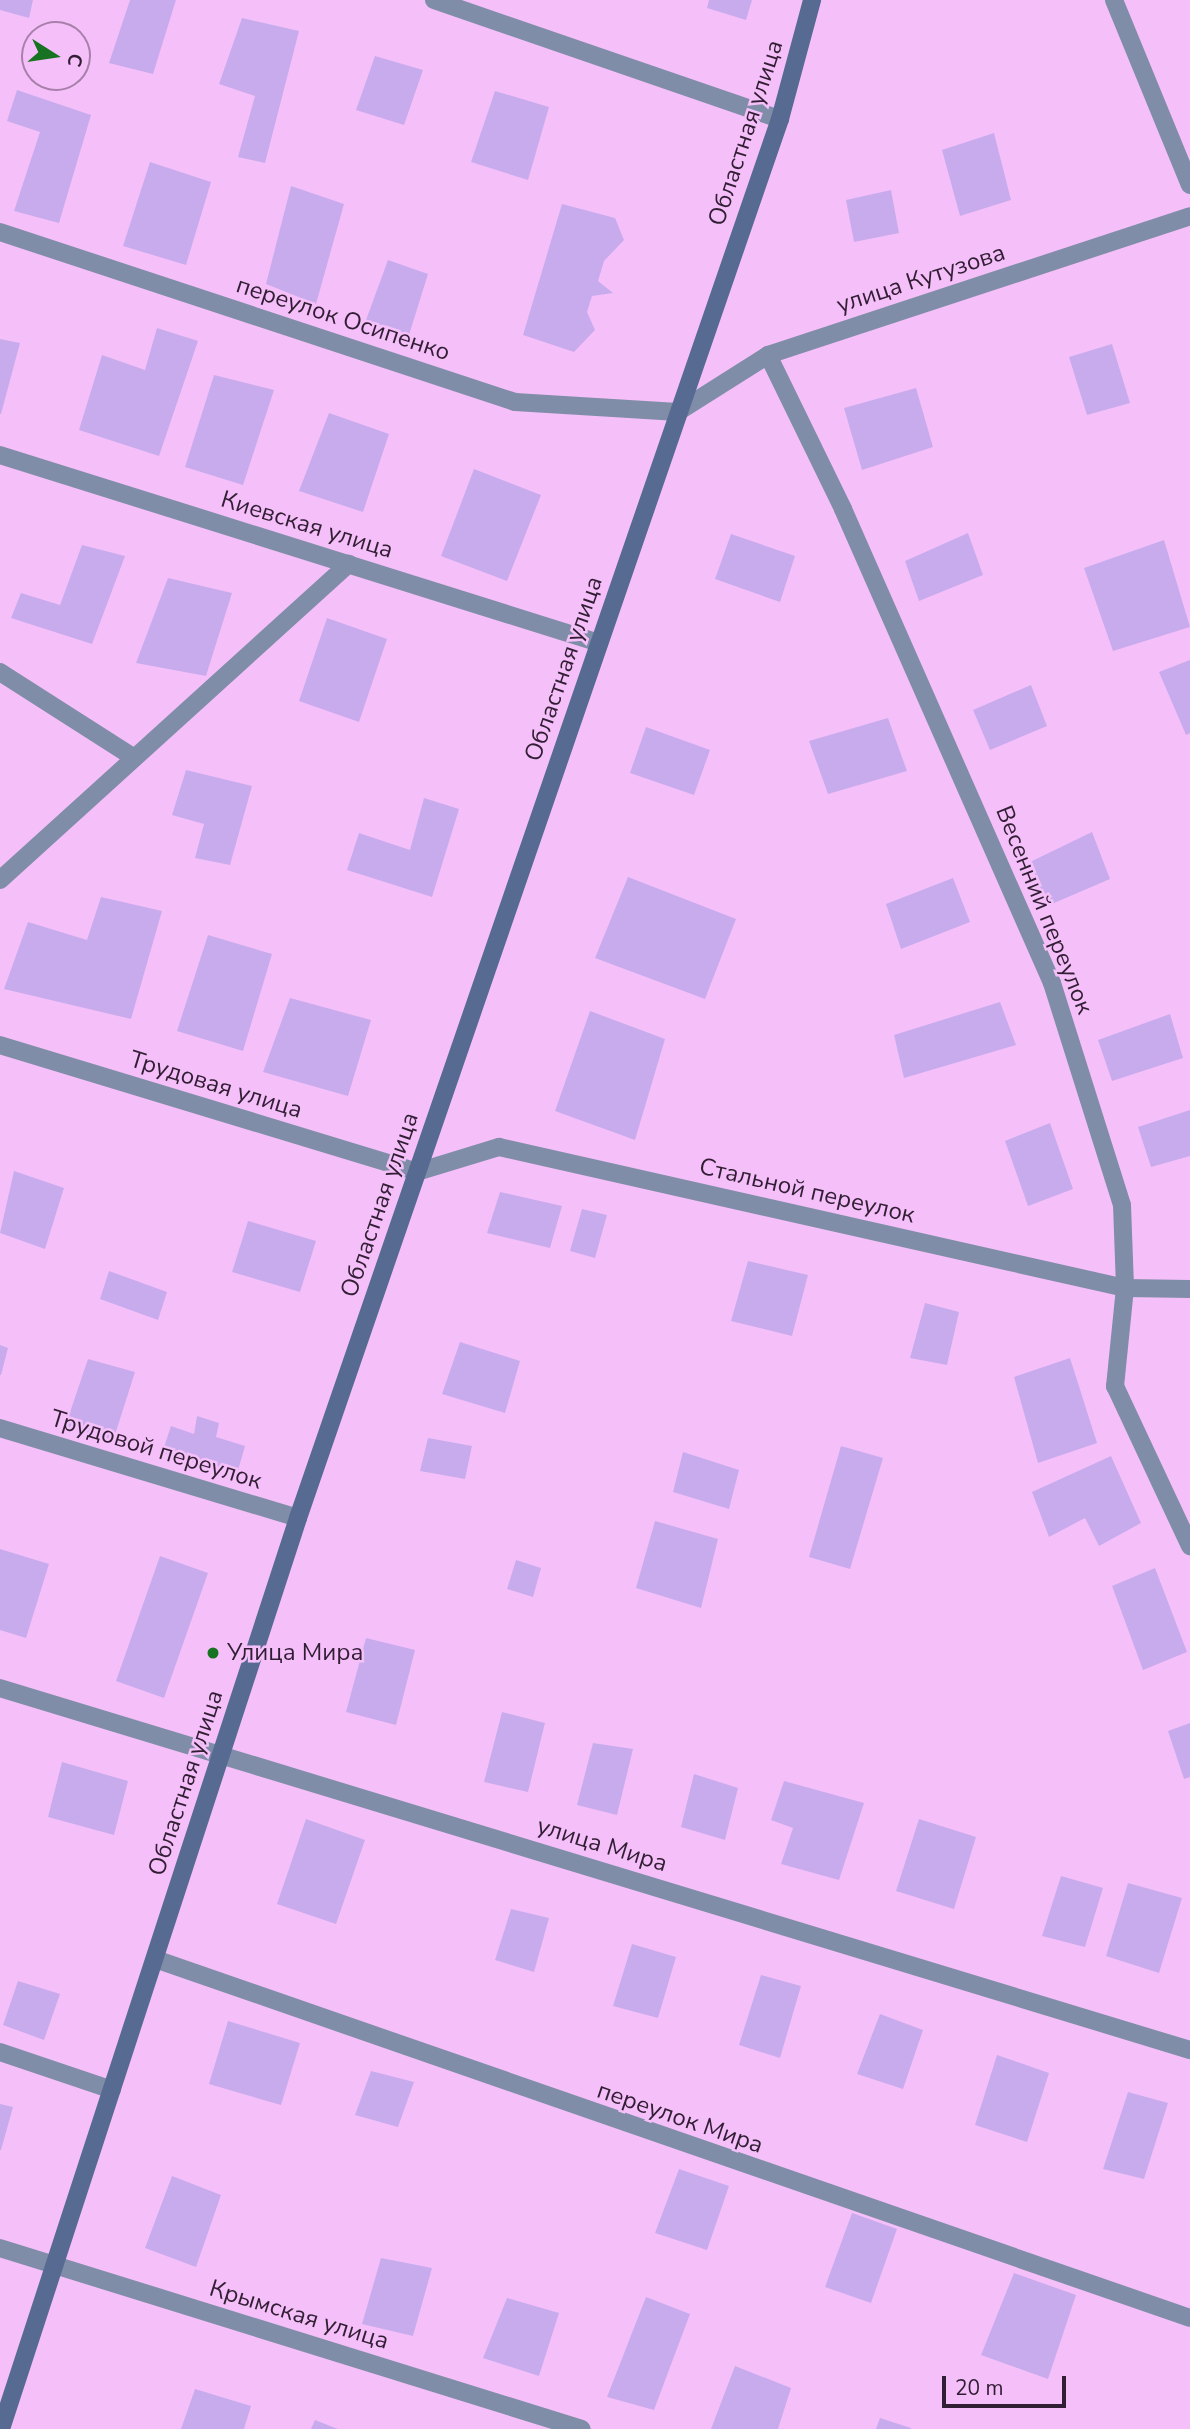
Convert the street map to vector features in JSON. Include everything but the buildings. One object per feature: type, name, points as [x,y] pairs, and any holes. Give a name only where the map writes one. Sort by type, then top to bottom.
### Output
[{"type":"main road","name":"Областная улица","points":[[1,2429],[298,1518],[780,119],[811,0]]},
{"type":"street","points":[[434,0],[780,119]]},
{"type":"street","points":[[1114,0],[1190,184]]},
{"type":"street","name":"улица Кутузова","points":[[678,412],[768,355],[1190,216]]},
{"type":"street","name":"переулок Осипенко","points":[[0,232],[515,402],[678,412]]},
{"type":"street","name":"Весенний переулок","points":[[768,355],[843,509],[1052,982],[1122,1205],[1125,1288],[1115,1386],[1190,1546]]},
{"type":"street","name":"Киевская улица","points":[[0,455],[598,643]]},
{"type":"street","points":[[0,880],[349,564]]},
{"type":"street","points":[[0,672],[133,757]]},
{"type":"street","name":"Трудовая улица","points":[[0,1045],[417,1172]]},
{"type":"street","name":"Стальной переулок","points":[[417,1172],[499,1147],[1125,1288],[1190,1289]]},
{"type":"street","name":"Трудовой переулок","points":[[0,1428],[298,1518]]},
{"type":"street","name":"улица Мира","points":[[0,1688],[1190,2050]]},
{"type":"street","name":"переулок Мира","points":[[155,1959],[1190,2318]]},
{"type":"street","points":[[0,2052],[112,2090]]},
{"type":"street","name":"Крымская улица","points":[[0,2248],[582,2429]]},
{"type":"place","name":"Улица Мира","points":[[213,1653]]}]
